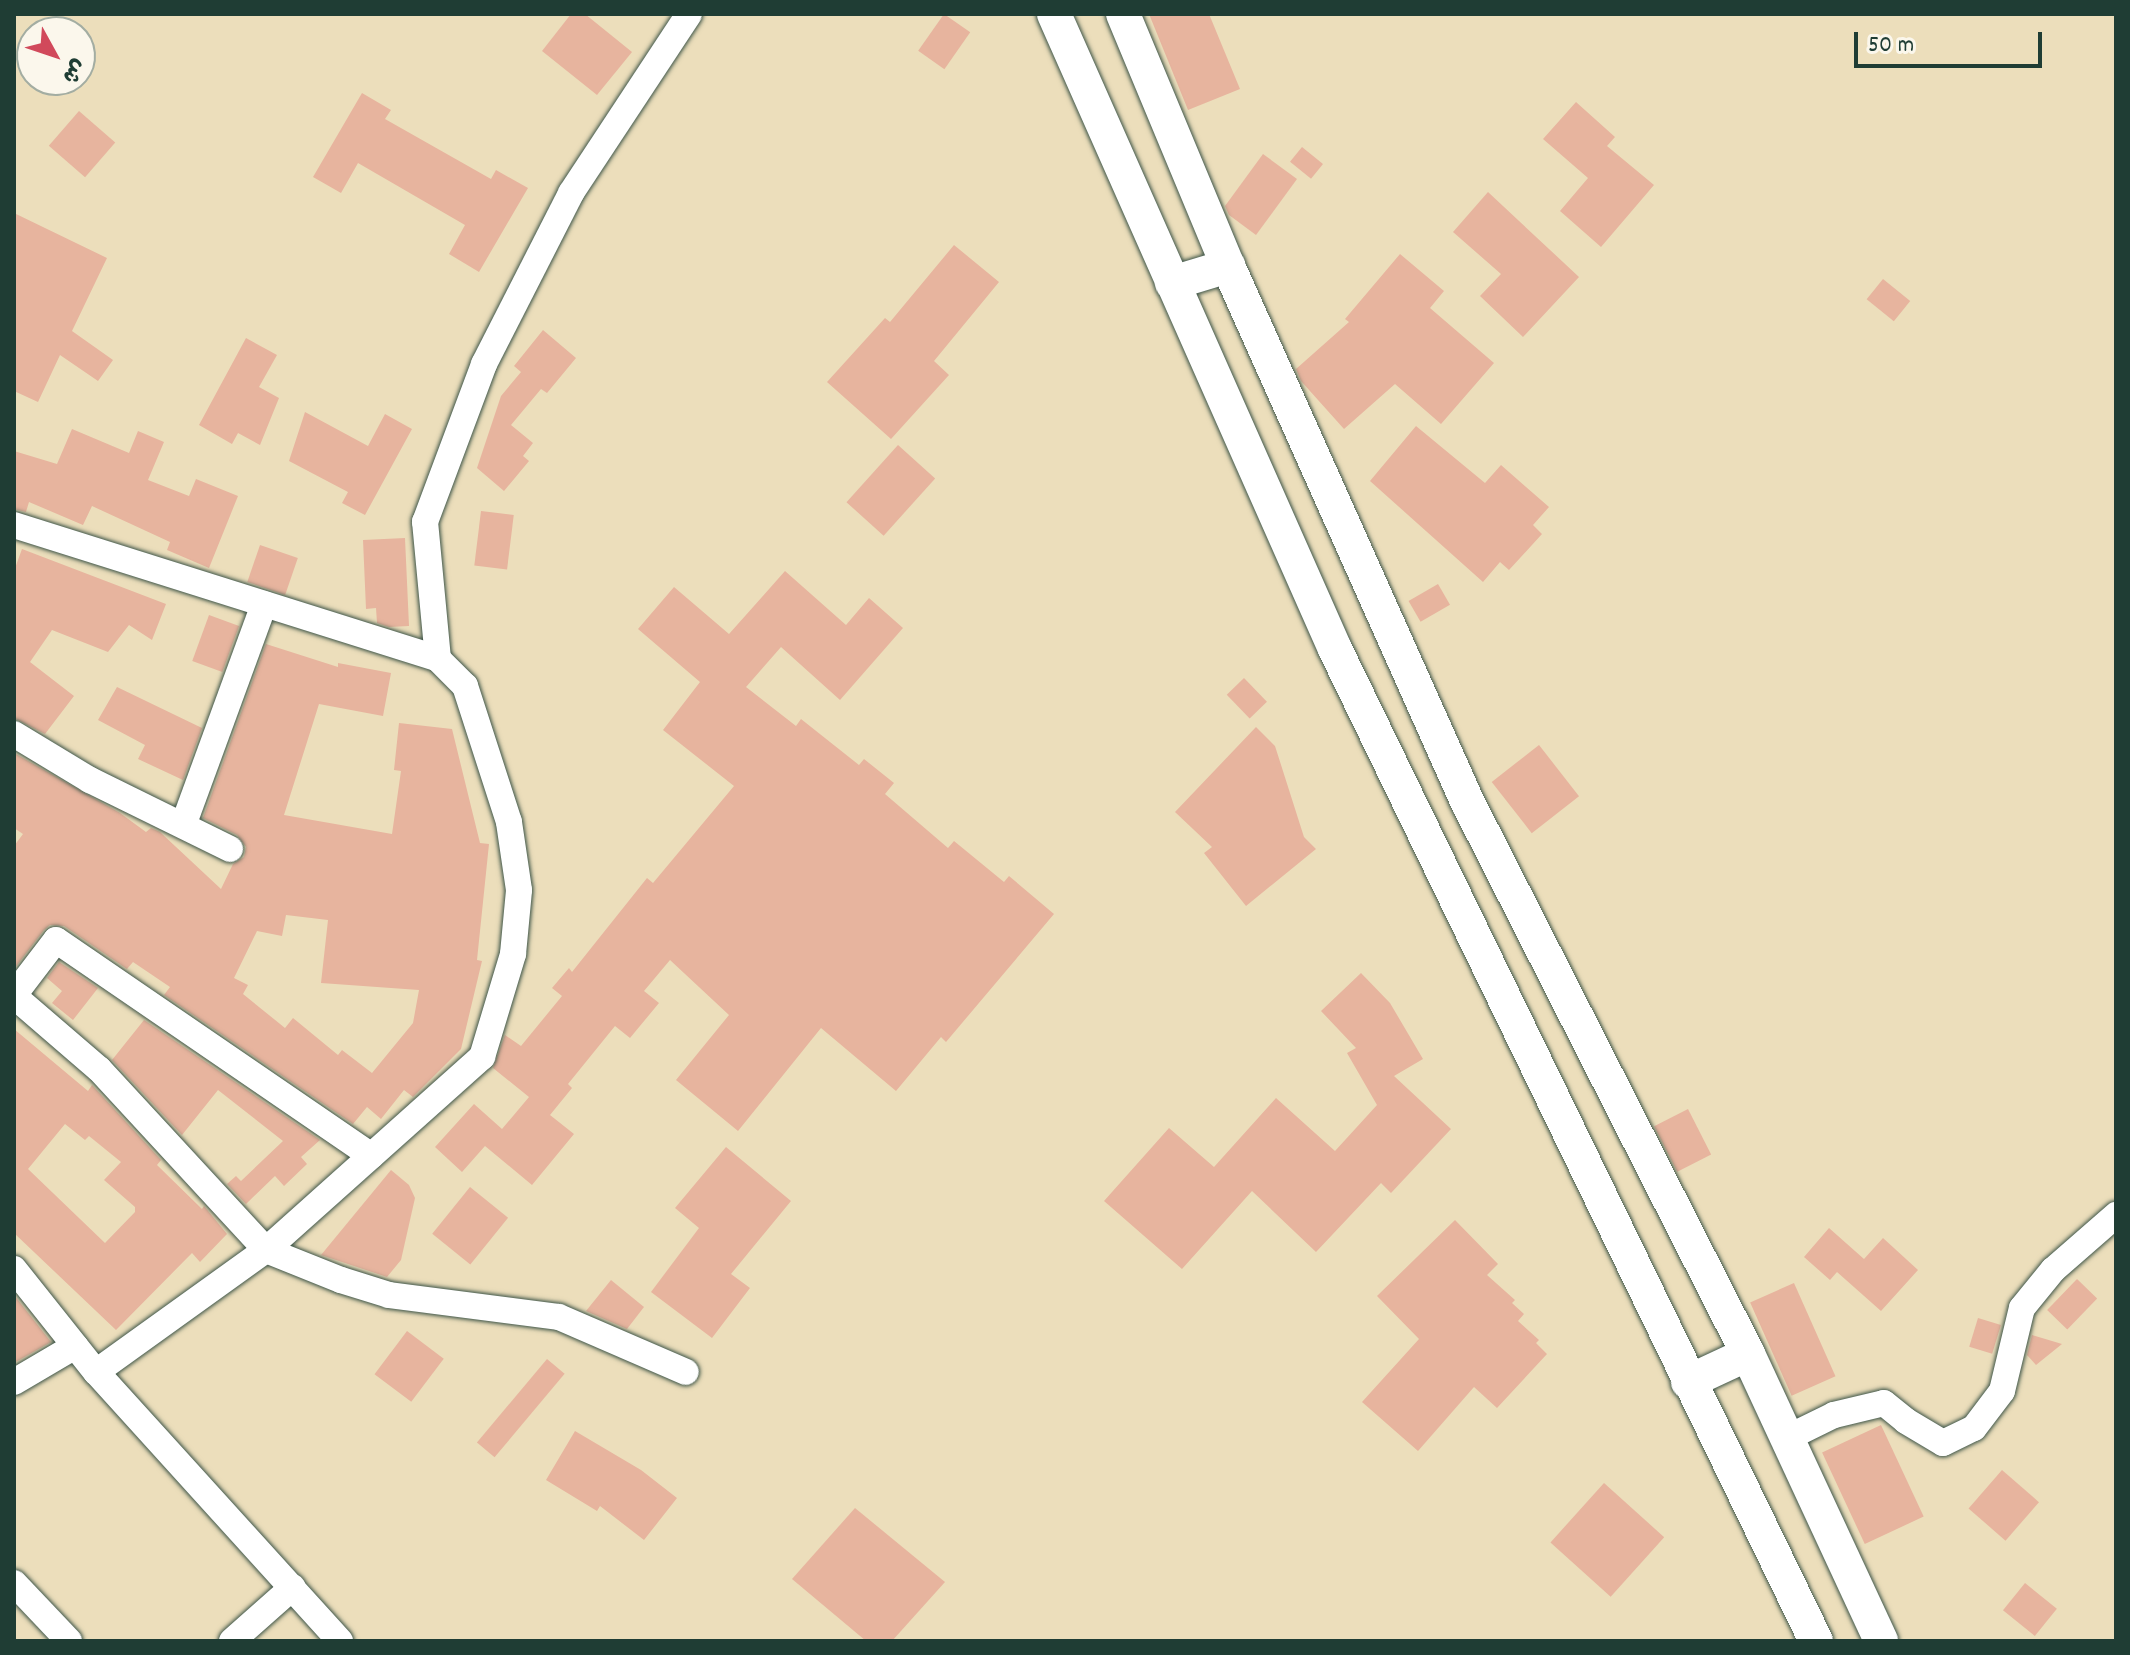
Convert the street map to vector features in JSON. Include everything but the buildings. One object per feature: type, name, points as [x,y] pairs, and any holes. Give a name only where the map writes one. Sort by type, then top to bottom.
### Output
[{"type":"main road","points":[[1054,14],[1335,649],[1816,1641]]},
{"type":"main road","points":[[1123,14],[1228,266],[1467,801],[1748,1354],[1881,1641]]},
{"type":"main road","points":[[1172,283],[1228,266]]},
{"type":"main road","points":[[1688,1382],[1748,1354]]},
{"type":"street","points":[[438,659],[425,522],[484,364],[571,193],[689,14]]},
{"type":"street","points":[[14,525],[438,659],[465,686],[509,822],[519,890],[513,954],[482,1057],[266,1250],[96,1372]]},
{"type":"street","points":[[184,823],[264,604]]},
{"type":"street","points":[[14,734],[90,780],[184,823],[230,849]]},
{"type":"street","points":[[371,1156],[56,940],[14,996],[99,1069],[266,1250],[341,1280],[389,1295],[559,1317],[686,1372]]},
{"type":"street","points":[[1787,1438],[1834,1415],[1884,1403],[1943,1443],[1974,1428],[2002,1391],[2022,1308],[2053,1270],[2116,1215]]},
{"type":"street","points":[[14,1269],[96,1372],[340,1641]]},
{"type":"street","points":[[14,1382],[75,1346]]},
{"type":"street","points":[[14,1583],[69,1641]]},
{"type":"street","points":[[232,1641],[293,1587]]}]
